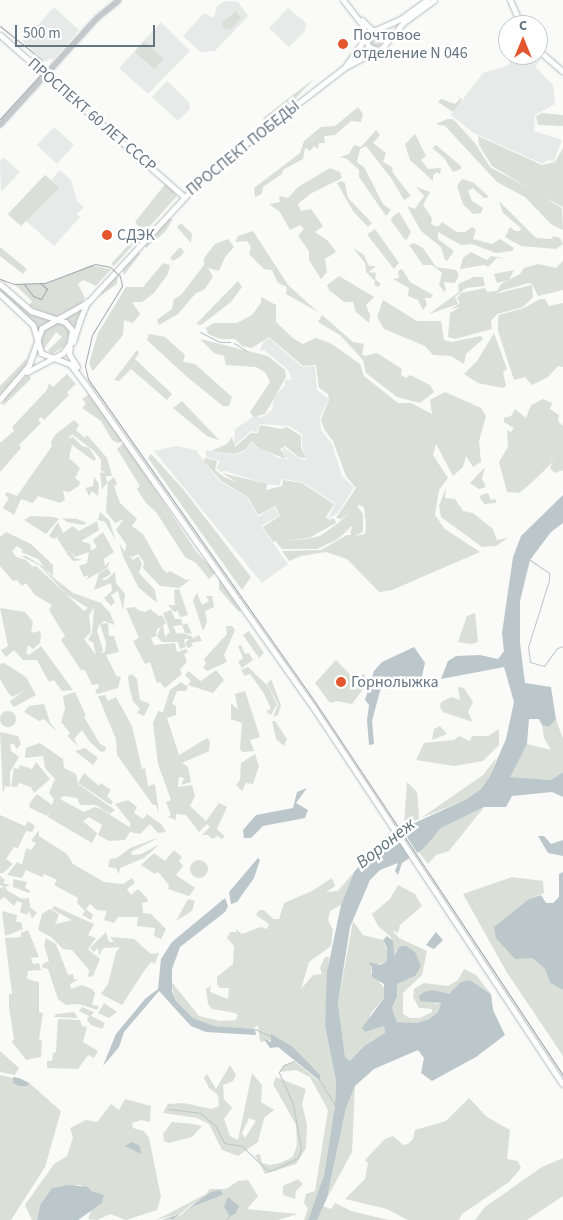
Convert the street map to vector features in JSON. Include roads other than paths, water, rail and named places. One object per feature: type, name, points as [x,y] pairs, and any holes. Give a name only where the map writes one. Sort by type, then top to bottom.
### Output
[{"type":"main road","points":[[343,0],[367,36],[368,46],[377,50]]},
{"type":"main road","points":[[347,0],[374,30],[384,34],[386,44]]},
{"type":"main road","points":[[345,67],[367,36],[374,30],[402,18],[427,0]]},
{"type":"main road","points":[[345,67],[386,44],[404,22],[434,0]]},
{"type":"main road","points":[[510,0],[517,15]]},
{"type":"main road","name":"ПРОСПЕКТ 60 ЛЕТ СССР","points":[[0,35],[47,73],[184,196]]},
{"type":"main road","points":[[548,59],[563,72]]},
{"type":"main road","name":"ПРОСПЕКТ ПОБЕДЫ","points":[[88,302],[184,196],[225,159],[345,67]]},
{"type":"main road","points":[[0,284],[26,308],[68,324],[71,340],[69,354],[79,370],[327,726],[563,1078]]},
{"type":"main road","points":[[0,294],[31,323],[41,353],[72,365],[327,726]]},
{"type":"main road","points":[[0,400],[25,373],[63,352],[71,340],[88,302]]},
{"type":"main road","points":[[25,373],[42,328],[88,302]]},
{"type":"main road","points":[[79,370],[72,350],[80,319]]},
{"type":"main road","points":[[470,940],[563,1084]]},
{"type":"street","points":[[0,124],[101,14],[119,0]]},
{"type":"water","name":"Воронеж","points":[[563,495],[563,523],[551,532],[530,560],[520,601],[520,643],[525,683],[551,687],[556,719],[549,727],[542,725],[539,719],[529,719],[527,744],[510,777],[551,780],[563,772],[563,797],[552,792],[512,796],[506,807],[484,807],[441,828],[423,849],[402,863],[398,875],[395,871],[398,863],[380,870],[370,880],[350,927],[338,1003],[345,1057],[350,1061],[364,1046],[385,1033],[384,1026],[365,1032],[362,1028],[384,998],[384,984],[372,977],[372,967],[368,962],[380,965],[387,961],[387,948],[383,940],[387,936],[393,941],[394,956],[400,946],[406,946],[415,952],[421,966],[415,976],[397,984],[397,997],[392,1008],[397,1022],[417,1023],[429,1019],[438,1012],[441,1003],[420,1001],[419,996],[424,992],[433,990],[449,994],[461,982],[470,980],[491,994],[493,1010],[505,1035],[476,1057],[432,1081],[421,1073],[424,1058],[418,1050],[374,1069],[355,1086],[346,1108],[327,1198],[317,1220],[308,1220],[324,1175],[335,1105],[336,1081],[325,1026],[327,972],[341,905],[354,872],[386,836],[467,799],[481,789],[490,776],[506,739],[514,702],[504,667],[441,679],[448,661],[456,656],[480,655],[498,659],[504,651],[502,633],[513,557],[521,536]]},
{"type":"water","points":[[414,647],[425,663],[421,680],[387,682],[380,691],[372,721],[374,744],[369,745],[367,720],[369,705],[365,700],[374,671],[382,662]]},
{"type":"water","points":[[307,788],[296,803],[308,810],[305,818],[263,826],[251,838],[244,838],[243,830],[256,815],[293,808],[297,792]]},
{"type":"water","points":[[538,836],[544,836],[551,844],[563,840],[563,856],[548,853]]},
{"type":"water","points":[[258,858],[260,860],[254,878],[237,902],[231,904],[229,892]]},
{"type":"water","points":[[563,872],[563,990],[550,983],[545,969],[531,958],[515,959],[496,938],[494,927],[529,899],[541,895],[546,903],[553,903],[559,897],[559,874]]},
{"type":"water","points":[[225,898],[228,906],[225,912],[180,947],[172,969],[172,991],[176,1001],[193,1018],[214,1026],[255,1029],[256,1035],[206,1032],[191,1026],[159,991],[124,1032],[119,1047],[103,1066],[116,1034],[145,999],[158,989],[161,959],[172,942]]},
{"type":"water","points":[[436,932],[443,940],[434,949],[426,945]]},
{"type":"water","points":[[271,1034],[293,1047],[320,1075],[320,1081],[278,1047],[270,1048],[264,1039],[271,1042]]},
{"type":"water","points":[[13,1077],[29,1083],[27,1086],[19,1086],[13,1083]]},
{"type":"water","points":[[132,1142],[140,1146],[141,1154],[125,1146]]},
{"type":"water","points":[[69,1185],[88,1187],[91,1191],[104,1195],[102,1203],[78,1220],[37,1220],[40,1205],[52,1188]]},
{"type":"water","points":[[220,1190],[223,1194],[220,1196],[189,1208],[173,1219],[162,1220],[180,1214],[211,1192]]},
{"type":"water","points":[[228,1197],[239,1206],[235,1214],[230,1216],[224,1207]]},
{"type":"waterway","points":[[200,332],[220,342],[230,342]]},
{"type":"waterway","points":[[234,343],[247,351]]},
{"type":"waterway","points":[[530,560],[549,573],[549,580],[528,647],[530,662],[544,666],[557,648],[563,646]]},
{"type":"waterway","points":[[255,1029],[270,1036]]},
{"type":"waterway","points":[[169,1109],[200,1113],[215,1125],[224,1143],[242,1146],[268,1171],[275,1169],[298,1158],[301,1149],[293,1104],[279,1072],[284,1065],[294,1061]]},
{"type":"waterway","points":[[320,1081],[335,1105]]},
{"type":"waterway","points":[[226,1220],[229,1216]]},
{"type":"tram line","points":[[0,26],[42,60],[44,66],[44,71],[0,119]]},
{"type":"tram line","points":[[0,279],[14,284],[45,283],[95,264],[110,267],[120,276],[122,286],[92,335],[85,366],[88,379],[315,702],[563,1075]]},
{"type":"tram line","points":[[24,284],[33,296],[41,299],[47,289],[40,283]]},
{"type":"place","name":"Почтовое отделение N 046","points":[[343,44]]},
{"type":"place","name":"СДЭК","points":[[107,235]]},
{"type":"place","name":"Горнолыжка","points":[[341,682]]}]
